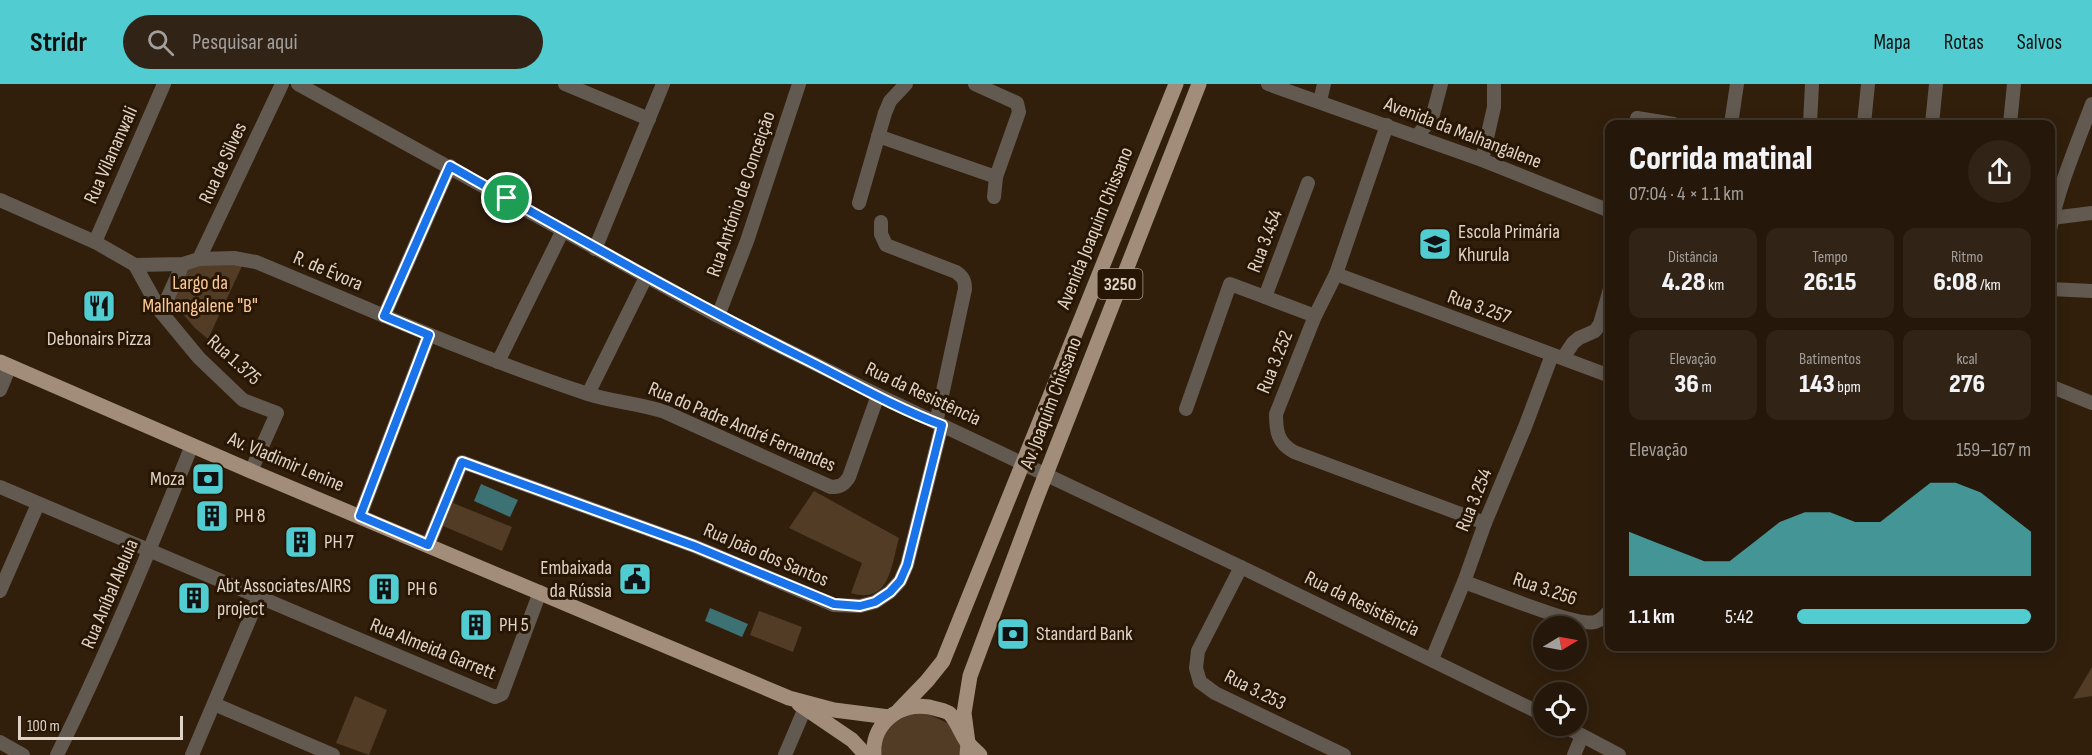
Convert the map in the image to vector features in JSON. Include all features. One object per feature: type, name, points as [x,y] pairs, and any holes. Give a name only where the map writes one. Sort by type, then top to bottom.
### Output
[{"type":"main road","name":"Avenida Joaquim Chissano","points":[[874,755],[878,732],[927,681],[942,661],[1176,84]]},
{"type":"main road","name":"Av. Joaquim Chissano","points":[[967,749],[964,713],[969,676],[1199,84]]},
{"type":"main road","name":"Av. Vladimir Lenine","points":[[5,364],[251,471],[806,705],[834,710],[894,714],[924,704],[949,713],[967,749]]},
{"type":"main road","name":"Av. Vladimir Lenine","points":[[806,705],[852,740],[866,755]]},
{"type":"main road","points":[[967,749],[980,755]]},
{"type":"street","name":"Rua Vilananwali","points":[[95,242],[164,84]]},
{"type":"street","name":"Rua de Silves","points":[[199,259],[282,84]]},
{"type":"street","name":"Rua da Resistência","points":[[298,84],[718,315],[878,395],[1241,567],[1533,710]]},
{"type":"street","points":[[565,84],[649,119]]},
{"type":"street","points":[[595,249],[663,84]]},
{"type":"street","name":"Rua António de Conceição","points":[[718,315],[747,242],[799,84]]},
{"type":"street","points":[[859,203],[890,101],[906,84]]},
{"type":"street","points":[[975,84],[1017,103],[1019,112],[996,177],[994,197]]},
{"type":"street","name":"Avenida da Malhangalene","points":[[1268,84],[1482,160],[1605,209]]},
{"type":"street","points":[[1320,101],[1324,84]]},
{"type":"street","points":[[1417,136],[1432,118],[1441,84]]},
{"type":"street","points":[[1482,160],[1494,107],[1494,84]]},
{"type":"street","points":[[1732,120],[1737,84]]},
{"type":"street","points":[[1810,120],[1812,84]]},
{"type":"street","points":[[1864,120],[1868,84]]},
{"type":"street","points":[[1932,120],[1936,84]]},
{"type":"street","points":[[2010,120],[2014,84]]},
{"type":"street","points":[[2055,212],[2092,104]]},
{"type":"street","points":[[1636,118],[1649,120]]},
{"type":"street","name":"Rua 3.252","points":[[1387,125],[1336,274],[1315,316],[1276,414],[1276,429],[1283,446],[1294,452],[1485,523]]},
{"type":"street","points":[[878,136],[996,177]]},
{"type":"street","points":[[384,316],[450,166]]},
{"type":"street","name":"Rua 3.454","points":[[1308,183],[1264,297],[1315,316]]},
{"type":"street","points":[[0,200],[95,242],[135,265]]},
{"type":"street","points":[[2055,223],[2092,213]]},
{"type":"street","name":"Rua João dos Santos","points":[[428,545],[462,462],[694,546],[834,604],[860,606],[875,602],[890,592],[900,581],[907,565],[939,424],[965,281],[956,272],[886,245],[881,234],[880,222]]},
{"type":"street","points":[[498,362],[562,230]]},
{"type":"street","name":"R. de Évora","points":[[135,265],[183,264],[199,259],[234,258],[256,262],[498,362]]},
{"type":"street","points":[[161,312],[183,264]]},
{"type":"street","name":"Rua 1.375","points":[[135,265],[161,312],[199,358],[243,400],[277,412],[251,471]]},
{"type":"street","name":"Rua 3.257","points":[[1336,274],[1605,374]]},
{"type":"street","points":[[588,394],[646,276]]},
{"type":"street","points":[[1186,409],[1230,284],[1264,297]]},
{"type":"street","points":[[2055,289],[2092,291]]},
{"type":"street","points":[[1557,356],[1579,338],[1595,331],[1600,324],[1605,307]]},
{"type":"street","points":[[360,516],[429,335]]},
{"type":"street","name":"Rua 3.254","points":[[1432,659],[1464,582],[1485,523],[1557,356]]},
{"type":"street","name":"Rua do Padre André Fernandes","points":[[498,362],[588,394],[645,405],[665,412],[831,487],[845,484],[849,477],[878,395]]},
{"type":"street","points":[[0,390],[5,364]]},
{"type":"street","points":[[2055,388],[2092,404]]},
{"type":"street","name":"Rua Aníbal Aleluia","points":[[57,755],[91,686],[150,550],[192,445]]},
{"type":"street","name":"Rua Almeida Garrett","points":[[0,487],[495,697],[502,694],[540,592]]},
{"type":"street","points":[[0,591],[38,504]]},
{"type":"street","name":"Rua 3.253","points":[[1241,567],[1198,651],[1196,668],[1200,682],[1215,693],[1344,755]]},
{"type":"street","name":"Rua 3.256","points":[[1464,582],[1566,618],[1597,622],[1605,617]]},
{"type":"street","points":[[192,755],[259,597]]},
{"type":"street","points":[[214,704],[318,752],[333,755]]},
{"type":"street","points":[[785,755],[806,705]]},
{"type":"street","points":[[1574,755],[1582,736],[1619,755]]},
{"type":"street","points":[[0,742],[23,755]]},
{"type":"green space","name":"Largo da Malhangalene \"B\"","points":[[222,262],[242,266],[208,339],[195,328],[169,298],[185,267]]},
{"type":"green space","points":[[814,491],[899,538],[887,581],[874,593],[864,595],[851,593],[862,563],[789,528]]},
{"type":"green space","points":[[453,503],[512,527],[502,551],[443,526]]},
{"type":"green space","points":[[759,611],[802,627],[793,652],[750,635]]},
{"type":"green space","points":[[2092,667],[2092,696],[2073,699]]},
{"type":"green space","points":[[355,696],[387,710],[369,755],[336,743]]},
{"type":"green space","points":[[919,710],[954,726],[971,755],[876,755],[877,723]]},
{"type":"water","points":[[481,484],[518,500],[510,517],[474,501]]},
{"type":"water","points":[[710,608],[748,624],[742,637],[705,621]]},
{"type":"place","name":"Escola Primária Khurula","points":[[1435,244]]},
{"type":"place","name":"Debonairs Pizza","points":[[99,306]]},
{"type":"place","name":"Moza","points":[[208,479]]},
{"type":"place","name":"PH 8","points":[[212,516]]},
{"type":"place","name":"PH 7","points":[[301,542]]},
{"type":"place","name":"Embaixada da Rússia","points":[[635,579]]},
{"type":"place","name":"PH 6","points":[[384,589]]},
{"type":"place","name":"Abt Associates/AIRS project","points":[[194,598]]},
{"type":"place","name":"PH 5","points":[[476,625]]},
{"type":"place","name":"Standard Bank","points":[[1013,634]]},
{"type":"route","points":[[450,166],[507,198],[595,249],[718,315],[942,425],[907,565],[900,581],[890,592],[875,602],[860,606],[847,607],[834,604],[694,546],[462,462],[428,545],[360,516],[429,335],[384,316],[450,166]]}]
